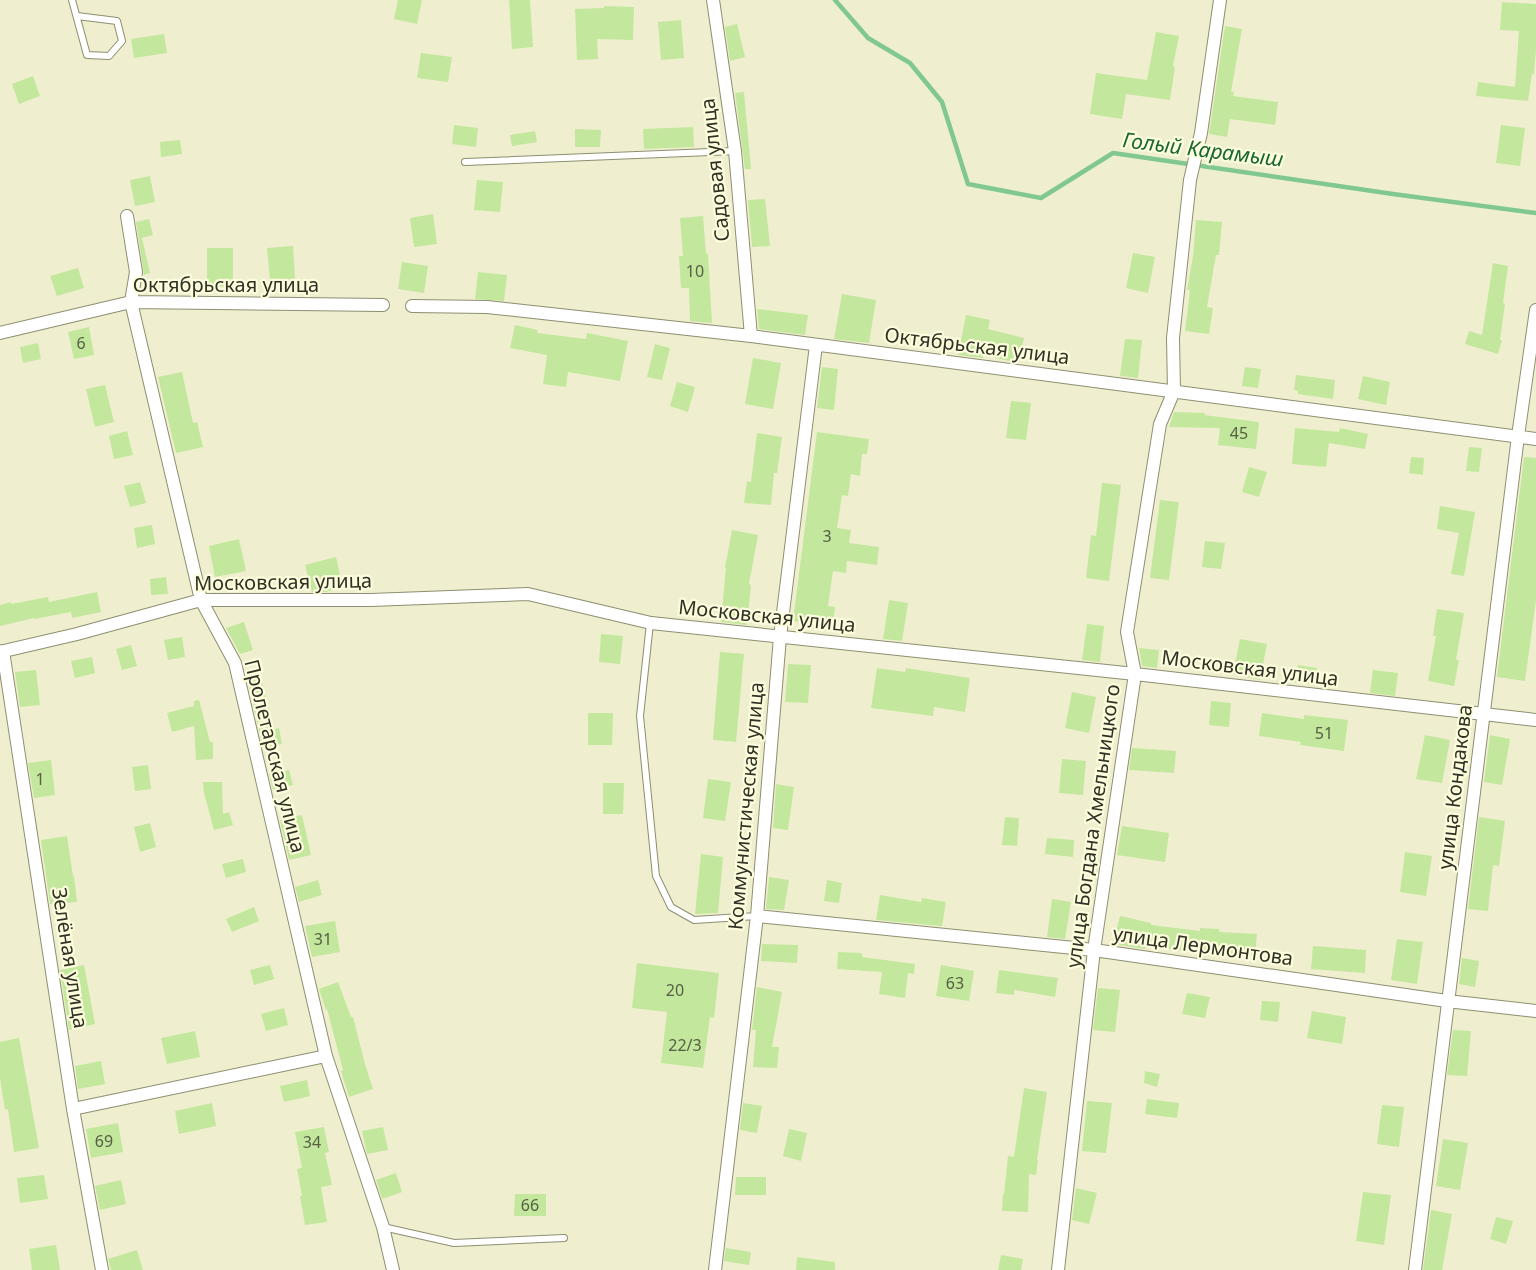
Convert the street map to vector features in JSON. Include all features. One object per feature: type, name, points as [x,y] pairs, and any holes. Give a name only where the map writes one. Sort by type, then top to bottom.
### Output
[{"type":"street","name":"Садовая улица","points":[[713,0],[735,151],[751,336]]},
{"type":"street","name":"улица Богдана Хмельницкого","points":[[1058,1270],[1094,950],[1135,674],[1127,632],[1160,424],[1174,391],[1173,338],[1190,180],[1201,133],[1216,1]]},
{"type":"street","name":"Пролетарская улица","points":[[127,216],[136,272],[132,302],[201,600],[235,663],[326,1056],[383,1227],[393,1270]]},
{"type":"street","name":"Октябрьская улица","points":[[0,333],[132,302],[383,305]]},
{"type":"street","name":"Октябрьская улица","points":[[412,306],[487,307],[751,336],[1536,439]]},
{"type":"street","name":"улица Кондакова","points":[[1414,1270],[1518,436],[1536,310]]},
{"type":"street","name":"Коммунистическая улица","points":[[715,1270],[757,916],[780,637],[816,345]]},
{"type":"street","name":"Московская улица","points":[[2,652],[201,600],[371,600],[528,594],[651,623],[1135,674],[1536,720]]},
{"type":"street","name":"Зелёная улица","points":[[2,652],[74,1109],[102,1270]]},
{"type":"street","name":"улица Лермонтова","points":[[757,916],[1094,950],[1447,1001],[1536,1011]]},
{"type":"street","points":[[74,1109],[326,1056]]},
{"type":"lane","points":[[72,0],[87,55],[109,56],[122,42],[117,21],[77,16]]},
{"type":"lane","points":[[465,162],[735,151]]},
{"type":"lane","points":[[651,623],[640,716],[656,876],[671,907],[694,920],[757,916]]},
{"type":"lane","points":[[383,1227],[454,1244],[564,1238]]},
{"type":"building","points":[[398,0],[422,0],[417,24],[394,19]]},
{"type":"building","points":[[509,0],[530,0],[533,47],[512,49]]},
{"type":"building","points":[[1502,2],[1536,4],[1534,74],[1532,74],[1528,101],[1476,96],[1478,82],[1515,87],[1519,31],[1500,30]]},
{"type":"building","points":[[604,6],[634,7],[633,40],[597,39],[598,59],[577,60],[575,9],[604,8]]},
{"type":"building","points":[[681,20],[684,58],[661,60],[658,22]]},
{"type":"building","points":[[737,24],[745,57],[730,61],[725,27]]},
{"type":"building","points":[[1225,26],[1242,29],[1231,92],[1234,92],[1233,96],[1278,102],[1275,125],[1230,119],[1227,137],[1209,134]]},
{"type":"building","points":[[1156,32],[1179,36],[1170,100],[1126,94],[1122,119],[1090,114],[1096,73],[1147,80]]},
{"type":"building","points":[[164,34],[167,53],[134,58],[131,39]]},
{"type":"building","points":[[421,53],[452,57],[448,82],[417,78]]},
{"type":"building","points":[[33,76],[40,96],[19,104],[12,84]]},
{"type":"building","points":[[744,92],[751,169],[745,169],[735,93]]},
{"type":"building","points":[[454,125],[478,128],[476,147],[452,144]]},
{"type":"building","points":[[1501,125],[1525,128],[1520,166],[1496,163]]},
{"type":"building","points":[[693,127],[694,147],[644,149],[643,129]]},
{"type":"building","points":[[575,129],[601,130],[600,147],[575,147]]},
{"type":"building","points":[[535,131],[537,142],[512,146],[510,135]]},
{"type":"building","points":[[180,140],[182,154],[161,157],[160,142]]},
{"type":"building","points":[[150,176],[155,202],[135,206],[130,180]]},
{"type":"building","points":[[477,180],[503,182],[500,212],[474,210]]},
{"type":"building","points":[[765,199],[770,246],[752,247],[748,200]]},
{"type":"building","points":[[433,214],[437,244],[414,247],[410,218]]},
{"type":"building","points":[[703,216],[712,323],[690,321],[689,288],[681,288],[679,256],[683,256],[680,218]]},
{"type":"building","points":[[149,219],[153,235],[142,238],[150,273],[144,275],[136,222]]},
{"type":"building","points":[[1196,220],[1222,222],[1219,255],[1216,255],[1207,307],[1213,308],[1209,334],[1185,331],[1190,290],[1187,290]]},
{"type":"building","points":[[293,246],[295,279],[270,281],[267,248]]},
{"type":"building","points":[[207,248],[233,248],[233,286],[207,287]]},
{"type":"building","points":[[1133,253],[1155,257],[1148,293],[1126,288]]},
{"type":"building","points":[[402,262],[428,266],[424,293],[398,289]]},
{"type":"building","points":[[1493,263],[1508,266],[1500,340],[1502,340],[1498,354],[1465,344],[1469,331],[1482,335]]},
{"type":"building","points":[[78,268],[84,288],[57,296],[50,276]]},
{"type":"building","points":[[478,272],[507,275],[504,301],[475,299]]},
{"type":"building","points":[[842,294],[876,300],[869,343],[834,339]]},
{"type":"building","points":[[757,309],[808,315],[805,335],[759,329]]},
{"type":"building","points":[[966,315],[990,320],[988,329],[1024,338],[1018,363],[983,355],[983,358],[958,355]]},
{"type":"building","points":[[515,325],[538,330],[537,333],[586,339],[587,333],[628,341],[620,381],[568,372],[566,387],[543,384],[547,355],[510,348]]},
{"type":"building","points":[[89,327],[94,355],[74,359],[68,332]]},
{"type":"building","points":[[1125,339],[1142,340],[1138,378],[1120,376]]},
{"type":"building","points":[[38,343],[41,359],[23,363],[20,347]]},
{"type":"building","points":[[655,344],[670,348],[662,380],[647,377]]},
{"type":"building","points":[[753,358],[781,363],[773,409],[745,404]]},
{"type":"building","points":[[822,367],[838,369],[834,410],[817,408]]},
{"type":"building","points":[[1245,367],[1261,369],[1258,388],[1242,386]]},
{"type":"building","points":[[182,372],[193,423],[197,422],[203,447],[176,453],[158,377]]},
{"type":"building","points":[[1296,375],[1335,380],[1333,399],[1298,394],[1298,391],[1294,390]]},
{"type":"building","points":[[1363,376],[1390,382],[1386,405],[1358,399]]},
{"type":"building","points":[[677,382],[695,387],[688,412],[670,406]]},
{"type":"building","points":[[105,385],[114,422],[95,427],[86,389]]},
{"type":"building","points":[[1011,401],[1031,403],[1026,440],[1006,438]]},
{"type":"building","points":[[1174,412],[1205,413],[1204,415],[1259,422],[1256,449],[1218,445],[1220,428],[1169,427]]},
{"type":"building","points":[[1295,428],[1339,432],[1340,428],[1368,434],[1365,449],[1329,443],[1326,467],[1292,464]]},
{"type":"building","points":[[127,431],[133,455],[114,459],[109,436]]},
{"type":"building","points":[[817,432],[869,439],[867,454],[862,454],[860,476],[851,474],[848,496],[842,495],[837,528],[851,530],[849,543],[879,547],[877,565],[847,561],[846,573],[833,571],[828,606],[835,607],[832,632],[813,629],[814,624],[793,621]]},
{"type":"building","points":[[757,433],[782,437],[777,473],[774,473],[771,505],[744,503],[747,481],[751,482]]},
{"type":"building","points":[[1469,447],[1482,448],[1479,472],[1466,471]]},
{"type":"building","points":[[1411,457],[1424,458],[1423,475],[1409,473]]},
{"type":"building","points":[[1524,457],[1536,458],[1536,600],[1525,681],[1497,677]]},
{"type":"building","points":[[1249,467],[1267,472],[1259,497],[1242,492]]},
{"type":"building","points":[[140,482],[146,503],[130,507],[124,486]]},
{"type":"building","points":[[1102,483],[1121,485],[1109,581],[1086,578],[1091,535],[1096,536]]},
{"type":"building","points":[[1160,500],[1179,502],[1169,580],[1150,578]]},
{"type":"building","points":[[1440,506],[1475,512],[1464,576],[1451,574],[1459,533],[1437,529]]},
{"type":"building","points":[[152,525],[155,544],[137,548],[134,528]]},
{"type":"building","points":[[732,530],[758,535],[749,584],[751,585],[747,625],[721,622],[725,568]]},
{"type":"building","points":[[239,539],[246,571],[215,577],[209,546]]},
{"type":"building","points":[[1205,541],[1225,543],[1221,569],[1202,567]]},
{"type":"building","points":[[336,557],[343,588],[312,592],[305,565]]},
{"type":"building","points":[[166,577],[168,594],[151,595],[150,579]]},
{"type":"building","points":[[97,592],[101,612],[72,618],[71,612],[0,626],[0,605],[48,597],[49,602]]},
{"type":"building","points":[[889,600],[908,603],[902,641],[883,639]]},
{"type":"building","points":[[1437,609],[1464,613],[1454,686],[1428,681],[1436,636],[1433,636]]},
{"type":"building","points":[[244,622],[253,650],[240,654],[226,628]]},
{"type":"building","points":[[1087,624],[1104,626],[1100,662],[1082,660]]},
{"type":"building","points":[[601,634],[623,636],[620,664],[599,662]]},
{"type":"building","points":[[182,637],[185,657],[168,660],[164,640]]},
{"type":"building","points":[[1240,639],[1267,644],[1260,680],[1233,674]]},
{"type":"building","points":[[131,645],[137,666],[122,670],[116,649]]},
{"type":"building","points":[[1139,648],[1159,650],[1157,668],[1142,666]]},
{"type":"building","points":[[720,652],[744,654],[736,742],[713,740]]},
{"type":"building","points":[[92,657],[95,673],[75,678],[71,661]]},
{"type":"building","points":[[788,664],[811,665],[808,703],[785,702]]},
{"type":"building","points":[[1298,665],[1317,668],[1314,685],[1295,682]]},
{"type":"building","points":[[877,668],[905,672],[906,668],[970,678],[965,712],[934,707],[933,716],[871,708]]},
{"type":"building","points":[[36,670],[40,705],[20,707],[15,672]]},
{"type":"building","points":[[1373,670],[1398,673],[1395,696],[1370,693]]},
{"type":"building","points":[[261,678],[274,729],[279,728],[282,744],[263,748],[248,682]]},
{"type":"building","points":[[1072,692],[1096,697],[1089,733],[1065,728]]},
{"type":"building","points":[[199,700],[210,742],[213,742],[213,759],[196,760],[194,726],[172,732],[167,713],[194,706],[194,701]]},
{"type":"building","points":[[1211,701],[1231,703],[1229,727],[1209,725]]},
{"type":"building","points":[[588,713],[613,713],[612,745],[588,745]]},
{"type":"building","points":[[1262,713],[1304,719],[1304,715],[1348,720],[1344,751],[1259,736]]},
{"type":"building","points":[[1425,735],[1450,740],[1442,783],[1416,779]]},
{"type":"building","points":[[1490,735],[1510,739],[1502,785],[1484,782]]},
{"type":"building","points":[[1132,748],[1176,751],[1174,773],[1129,770]]},
{"type":"building","points":[[1062,759],[1086,761],[1083,795],[1059,793]]},
{"type":"building","points":[[51,760],[55,795],[34,798],[28,763]]},
{"type":"building","points":[[148,765],[151,789],[135,791],[132,767]]},
{"type":"building","points":[[289,770],[293,785],[273,790],[269,774]]},
{"type":"building","points":[[708,779],[731,782],[725,821],[703,818]]},
{"type":"building","points":[[203,782],[222,782],[223,814],[229,812],[233,825],[214,830]]},
{"type":"building","points":[[603,783],[624,783],[623,814],[603,814]]},
{"type":"building","points":[[776,784],[794,787],[788,830],[773,828]]},
{"type":"building","points":[[302,815],[311,855],[289,860],[280,820]]},
{"type":"building","points":[[1005,817],[1019,818],[1017,846],[1002,845]]},
{"type":"building","points":[[1479,817],[1505,821],[1499,866],[1493,865],[1488,911],[1468,909]]},
{"type":"building","points":[[150,823],[156,847],[140,852],[134,827]]},
{"type":"building","points":[[1122,826],[1169,833],[1165,862],[1117,855]]},
{"type":"building","points":[[67,836],[77,902],[50,904],[41,840]]},
{"type":"building","points":[[1047,838],[1074,840],[1073,857],[1045,854]]},
{"type":"building","points":[[1405,852],[1432,856],[1426,896],[1400,892]]},
{"type":"building","points":[[701,854],[723,857],[718,913],[695,914]]},
{"type":"building","points":[[243,859],[246,872],[226,878],[222,864]]},
{"type":"building","points":[[769,877],[789,880],[784,910],[766,909]]},
{"type":"building","points":[[318,880],[322,895],[299,902],[295,887]]},
{"type":"building","points":[[827,880],[842,883],[839,903],[824,901]]},
{"type":"building","points":[[880,895],[921,902],[922,898],[946,902],[942,926],[876,920]]},
{"type":"building","points":[[1052,899],[1071,902],[1065,939],[1047,937]]},
{"type":"building","points":[[254,907],[259,921],[232,932],[226,919]]},
{"type":"building","points":[[1120,916],[1151,923],[1151,925],[1200,931],[1200,928],[1219,929],[1219,932],[1257,934],[1255,955],[1146,946],[1145,949],[1113,944]]},
{"type":"building","points":[[335,921],[340,952],[312,957],[305,926]]},
{"type":"building","points":[[1397,939],[1423,942],[1417,984],[1391,980]]},
{"type":"building","points":[[762,944],[798,945],[797,963],[761,961]]},
{"type":"building","points":[[1313,946],[1366,950],[1365,973],[1311,969]]},
{"type":"building","points":[[838,952],[862,953],[862,957],[915,964],[914,974],[908,973],[905,998],[879,994],[882,972],[837,969]]},
{"type":"building","points":[[1462,958],[1479,961],[1475,987],[1459,984]]},
{"type":"building","points":[[637,963],[719,973],[714,1018],[710,1017],[703,1068],[661,1063],[667,1012],[632,1008]]},
{"type":"building","points":[[84,965],[95,1024],[69,1030],[60,970]]},
{"type":"building","points":[[270,965],[274,979],[254,985],[250,970]]},
{"type":"building","points":[[941,965],[974,971],[969,1001],[936,996]]},
{"type":"building","points":[[999,970],[1058,978],[1055,997],[1014,990],[1014,995],[996,993]]},
{"type":"building","points":[[338,982],[351,1017],[353,1017],[373,1089],[349,1097],[327,1009],[319,989]]},
{"type":"building","points":[[757,987],[782,992],[772,1047],[779,1047],[777,1068],[753,1067],[756,1030],[752,1030]]},
{"type":"building","points":[[1098,988],[1120,990],[1115,1032],[1093,1030]]},
{"type":"building","points":[[1187,993],[1210,997],[1205,1018],[1182,1014]]},
{"type":"building","points":[[1262,1001],[1280,1002],[1278,1022],[1260,1020]]},
{"type":"building","points":[[284,1008],[288,1025],[266,1031],[261,1014]]},
{"type":"building","points":[[1312,1011],[1346,1017],[1342,1044],[1307,1038]]},
{"type":"building","points":[[1453,1030],[1471,1031],[1467,1076],[1447,1075]]},
{"type":"building","points":[[195,1031],[200,1057],[167,1064],[161,1038]]},
{"type":"building","points":[[19,1038],[39,1148],[14,1152],[8,1109],[5,1110],[0,1078],[0,1042]]},
{"type":"building","points":[[101,1061],[105,1084],[78,1089],[75,1066]]},
{"type":"building","points":[[1145,1071],[1160,1074],[1157,1087],[1144,1083]]},
{"type":"building","points":[[307,1080],[310,1096],[284,1102],[280,1086]]},
{"type":"building","points":[[1024,1088],[1047,1092],[1036,1175],[1029,1174],[1028,1212],[1002,1211],[1008,1156],[1014,1157]]},
{"type":"building","points":[[1147,1099],[1179,1103],[1177,1118],[1145,1114]]},
{"type":"building","points":[[1087,1101],[1112,1103],[1106,1153],[1082,1151]]},
{"type":"building","points":[[212,1103],[216,1126],[179,1134],[175,1111]]},
{"type":"building","points":[[743,1103],[762,1106],[757,1133],[740,1130]]},
{"type":"building","points":[[1382,1105],[1404,1107],[1399,1147],[1377,1144]]},
{"type":"building","points":[[118,1123],[123,1152],[91,1158],[86,1129]]},
{"type":"building","points":[[324,1127],[329,1152],[325,1153],[332,1185],[321,1187],[327,1222],[305,1225],[297,1169],[302,1168],[295,1132]]},
{"type":"building","points":[[383,1127],[388,1150],[367,1154],[362,1131]]},
{"type":"building","points":[[789,1129],[807,1133],[801,1161],[783,1156]]},
{"type":"building","points":[[1443,1139],[1468,1143],[1460,1190],[1436,1186]]},
{"type":"building","points":[[396,1173],[402,1192],[382,1199],[376,1180]]},
{"type":"building","points":[[44,1175],[48,1199],[20,1203],[17,1178]]},
{"type":"building","points":[[736,1177],[766,1177],[766,1195],[735,1195]]},
{"type":"building","points":[[121,1180],[126,1204],[100,1210],[95,1186]]},
{"type":"building","points":[[1076,1188],[1097,1193],[1089,1224],[1072,1220]]},
{"type":"building","points":[[1363,1192],[1391,1195],[1384,1245],[1356,1241]]},
{"type":"building","points":[[515,1194],[546,1194],[546,1216],[514,1216]]},
{"type":"building","points":[[1431,1210],[1452,1214],[1442,1270],[1423,1270]]},
{"type":"building","points":[[1496,1217],[1513,1221],[1506,1244],[1490,1239]]},
{"type":"building","points":[[56,1245],[60,1270],[32,1270],[29,1249]]},
{"type":"building","points":[[726,1248],[751,1252],[749,1265],[724,1261]]},
{"type":"building","points":[[137,1250],[143,1270],[111,1270],[108,1259]]},
{"type":"building","points":[[1001,1255],[1023,1259],[1021,1270],[998,1270]]},
{"type":"building","points":[[797,1257],[835,1262],[835,1270],[796,1270]]},
{"type":"waterway","name":"Голый Карамыш","points":[[835,0],[868,38],[910,63],[942,102],[968,184],[1041,198],[1113,153],[1536,213]]}]
